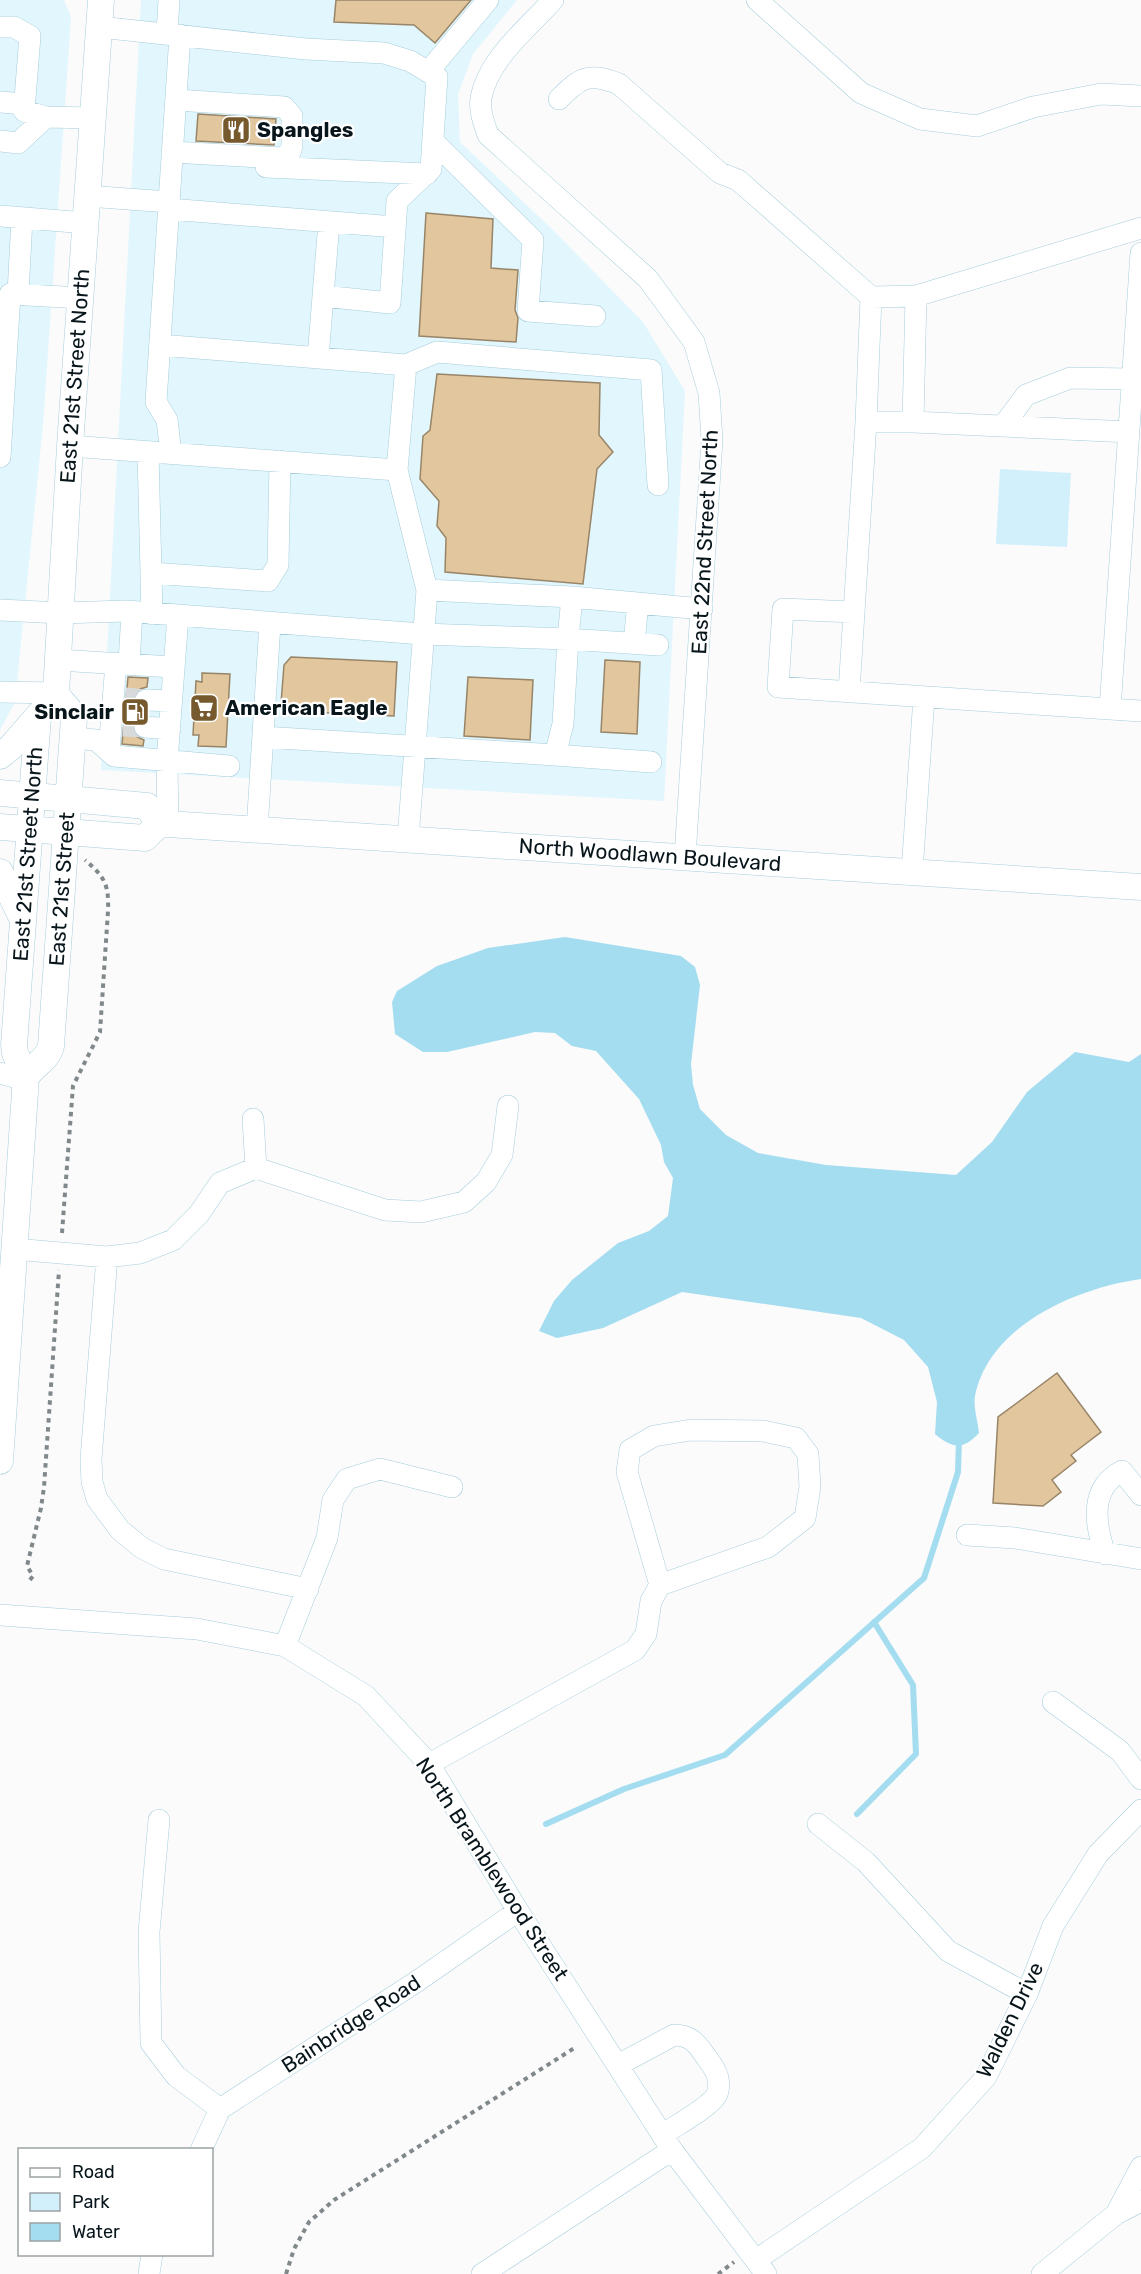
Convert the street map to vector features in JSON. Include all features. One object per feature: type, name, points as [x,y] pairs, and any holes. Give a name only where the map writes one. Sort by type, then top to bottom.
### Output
[{"type":"main road","name":"East 21st Street North","points":[[0,1461],[6,1286],[15,1249],[12,1082],[25,1075],[15,1053],[14,1045],[38,716],[53,701],[56,693],[70,446],[101,0]]},
{"type":"main road","name":"East 21st Street","points":[[12,1082],[46,1058],[51,1046],[73,738],[72,712],[64,706],[56,693]]},
{"type":"main road","points":[[0,756],[38,716]]},
{"type":"main road","points":[[0,793],[147,806],[163,824],[145,838],[0,827]]},
{"type":"main road","name":"North Woodlawn Boulevard","points":[[163,824],[1141,887]]},
{"type":"main road","points":[[0,872],[24,921]]},
{"type":"street","points":[[169,0],[174,34],[176,100],[156,402],[167,420],[171,453]]},
{"type":"street","points":[[428,72],[488,0]]},
{"type":"street","name":"East 22nd Street North","points":[[553,0],[500,58],[489,77],[481,99],[482,118],[488,135],[648,279],[694,342],[708,393],[712,440],[685,857]]},
{"type":"street","points":[[757,0],[861,93],[920,119],[978,126],[1033,107],[1101,94],[1141,96]]},
{"type":"street","points":[[0,27],[14,27],[30,36],[9,101],[24,111],[46,117],[93,118]]},
{"type":"street","points":[[99,27],[306,49],[384,53],[410,61],[437,77],[431,169],[397,201],[390,303],[323,296]]},
{"type":"street","points":[[559,99],[575,83],[598,76],[619,84],[720,173],[738,180],[871,297],[916,296],[1141,228]]},
{"type":"street","points":[[172,157],[281,158],[290,153],[292,146],[292,116],[284,106],[176,100]]},
{"type":"street","points":[[0,141],[18,143],[46,117]]},
{"type":"street","points":[[433,141],[533,240],[528,311],[595,316]]},
{"type":"street","points":[[172,157],[426,174]]},
{"type":"street","points":[[87,196],[396,227]]},
{"type":"street","points":[[0,216],[86,223]]},
{"type":"street","points":[[0,457],[9,290],[22,218]]},
{"type":"street","points":[[318,358],[329,222]]},
{"type":"street","points":[[1110,709],[1141,253]]},
{"type":"street","points":[[9,290],[81,298]]},
{"type":"street","points":[[913,422],[916,296]]},
{"type":"street","points":[[849,692],[866,422],[871,297]]},
{"type":"street","points":[[160,345],[406,365],[437,352],[651,370],[658,485]]},
{"type":"street","points":[[406,365],[397,470],[427,590],[408,839]]},
{"type":"street","points":[[1003,426],[1026,395],[1070,378],[1132,379]]},
{"type":"street","points":[[866,422],[1129,432]]},
{"type":"street","points":[[70,446],[397,470]]},
{"type":"street","points":[[109,751],[117,726],[123,663],[142,613],[151,573],[148,452]]},
{"type":"street","points":[[151,573],[268,581],[278,565],[280,461]]},
{"type":"street","points":[[427,590],[572,597],[702,609]]},
{"type":"street","points":[[555,755],[563,724],[572,597]]},
{"type":"street","points":[[634,643],[638,603]]},
{"type":"street","points":[[853,612],[783,609],[778,687],[1141,711]]},
{"type":"street","points":[[0,610],[142,613],[422,634],[568,639],[658,645]]},
{"type":"street","points":[[163,824],[178,616]]},
{"type":"street","points":[[257,830],[270,623]]},
{"type":"street","points":[[58,660],[173,667]]},
{"type":"street","points":[[0,692],[56,693]]},
{"type":"street","points":[[912,872],[924,697]]},
{"type":"street","points":[[146,700],[172,701]]},
{"type":"street","points":[[145,727],[170,729]]},
{"type":"street","points":[[263,737],[651,762]]},
{"type":"street","points":[[73,738],[96,740],[114,756],[229,766]]},
{"type":"street","points":[[0,1073],[12,1082]]},
{"type":"street","points":[[15,1249],[107,1257],[140,1253],[173,1240],[198,1214],[220,1183],[256,1168],[385,1210],[421,1212],[464,1202],[486,1182],[502,1155],[508,1106]]},
{"type":"street","points":[[253,1119],[256,1168]]},
{"type":"street","points":[[107,1257],[91,1459],[92,1482],[97,1499],[120,1530],[142,1548],[164,1559],[308,1589]]},
{"type":"street","points":[[429,1764],[635,1650],[646,1634],[651,1601],[660,1585],[768,1547],[805,1518],[810,1487],[808,1454],[796,1438],[763,1431],[691,1430],[654,1436],[630,1450],[627,1472],[660,1585]]},
{"type":"street","points":[[285,1646],[327,1538],[333,1500],[347,1479],[380,1469],[452,1487]]},
{"type":"street","points":[[1105,1554],[1097,1532],[1098,1503],[1102,1487],[1112,1476],[1122,1471],[1141,1495]]},
{"type":"street","points":[[967,1535],[1015,1538],[1141,1559]]},
{"type":"street","name":"North Bramblewood Street","points":[[0,1615],[197,1629],[285,1646],[366,1696],[429,1764],[518,1911],[667,2143],[761,2267]]},
{"type":"street","points":[[1053,1702],[1120,1751],[1141,1779]]},
{"type":"street","name":"Walden Drive","points":[[761,2267],[922,2148],[986,2077],[1027,1994],[1053,1926],[1098,1854],[1141,1810]]},
{"type":"street","points":[[159,1820],[149,1932],[151,2043],[176,2076],[220,2109],[202,2148]]},
{"type":"street","points":[[818,1824],[866,1862],[948,1952],[1027,1994]]},
{"type":"street","name":"Bainbridge Road","points":[[220,2109],[416,1982],[518,1911]]},
{"type":"street","points":[[482,2274],[667,2143],[716,2096],[719,2087],[718,2077],[712,2065],[693,2040],[684,2035],[674,2035],[618,2065]]},
{"type":"street","points":[[1116,2214],[1141,2167]]},
{"type":"street","points":[[1042,2274],[1116,2214],[1141,2201]]},
{"type":"street","points":[[149,2274],[152,2256]]},
{"type":"path","points":[[61,1237],[73,1086],[100,1032],[105,962],[109,894],[106,882],[86,860]]},
{"type":"path","points":[[30,1580],[33,1576],[27,1566],[44,1487],[60,1263]]},
{"type":"path","points":[[286,2274],[294,2249],[309,2222],[334,2200],[576,2048]]},
{"type":"shaded area","points":[[0,0],[64,0],[71,17],[43,425],[15,702],[0,730]]},
{"type":"shaded area","points":[[141,0],[517,0],[473,54],[458,94],[460,142],[552,229],[643,322],[685,391],[664,801],[101,770]]},
{"type":"green space","points":[[1000,469],[1071,473],[1067,547],[996,544]]},
{"type":"water","points":[[565,937],[681,956],[695,967],[700,985],[691,1064],[693,1085],[700,1109],[726,1135],[758,1153],[826,1165],[956,1175],[992,1142],[1027,1092],[1075,1052],[1129,1062],[1141,1054],[1141,1279],[1090,1291],[1064,1301],[1039,1314],[1017,1330],[998,1349],[984,1371],[975,1396],[979,1433],[973,1439],[958,1446],[947,1443],[935,1434],[937,1402],[928,1367],[904,1340],[861,1318],[682,1292],[603,1328],[557,1338],[539,1331],[554,1301],[572,1280],[618,1243],[649,1231],[668,1216],[673,1178],[664,1162],[661,1145],[639,1099],[596,1051],[572,1046],[555,1033],[535,1032],[447,1052],[423,1052],[395,1034],[392,1002],[397,991],[437,966],[488,948]]},
{"type":"building","points":[[336,0],[471,0],[435,43],[414,25],[334,22]]},
{"type":"building","name":"Spangles","points":[[198,114],[276,119],[274,145],[196,141]]},
{"type":"building","points":[[426,213],[493,219],[491,268],[518,270],[515,310],[518,318],[516,342],[419,336]]},
{"type":"building","points":[[437,374],[600,383],[599,435],[613,452],[597,469],[583,584],[445,572],[446,538],[437,526],[439,501],[420,479],[423,436],[430,430]]},
{"type":"building","points":[[291,657],[397,662],[394,716],[290,711],[281,703],[284,665]]},
{"type":"building","points":[[605,660],[640,662],[637,734],[601,732]]},
{"type":"building","points":[[202,673],[230,674],[226,747],[198,746],[199,735],[193,735],[196,681],[202,682]]},
{"type":"building","points":[[128,677],[148,678],[147,687],[140,689],[133,699],[135,706],[146,713],[135,719],[132,727],[137,737],[144,740],[143,746],[122,744]]},
{"type":"building","points":[[468,677],[533,680],[530,740],[464,736]]},
{"type":"building","points":[[1057,1373],[1101,1432],[1071,1455],[1076,1461],[1052,1480],[1061,1492],[1043,1506],[993,1503],[998,1417]]},
{"type":"waterway","points":[[546,1824],[624,1789],[725,1755],[924,1578],[958,1472],[959,1439]]},
{"type":"waterway","points":[[857,1814],[916,1754],[913,1685],[874,1622]]},
{"type":"tunnel","points":[[125,698],[146,700]]},
{"type":"tunnel","points":[[123,726],[145,727]]},
{"type":"place","name":"Spangles","points":[[236,130]]},
{"type":"place","name":"American Eagle","points":[[204,708]]},
{"type":"place","name":"Sinclair","points":[[135,712]]}]
